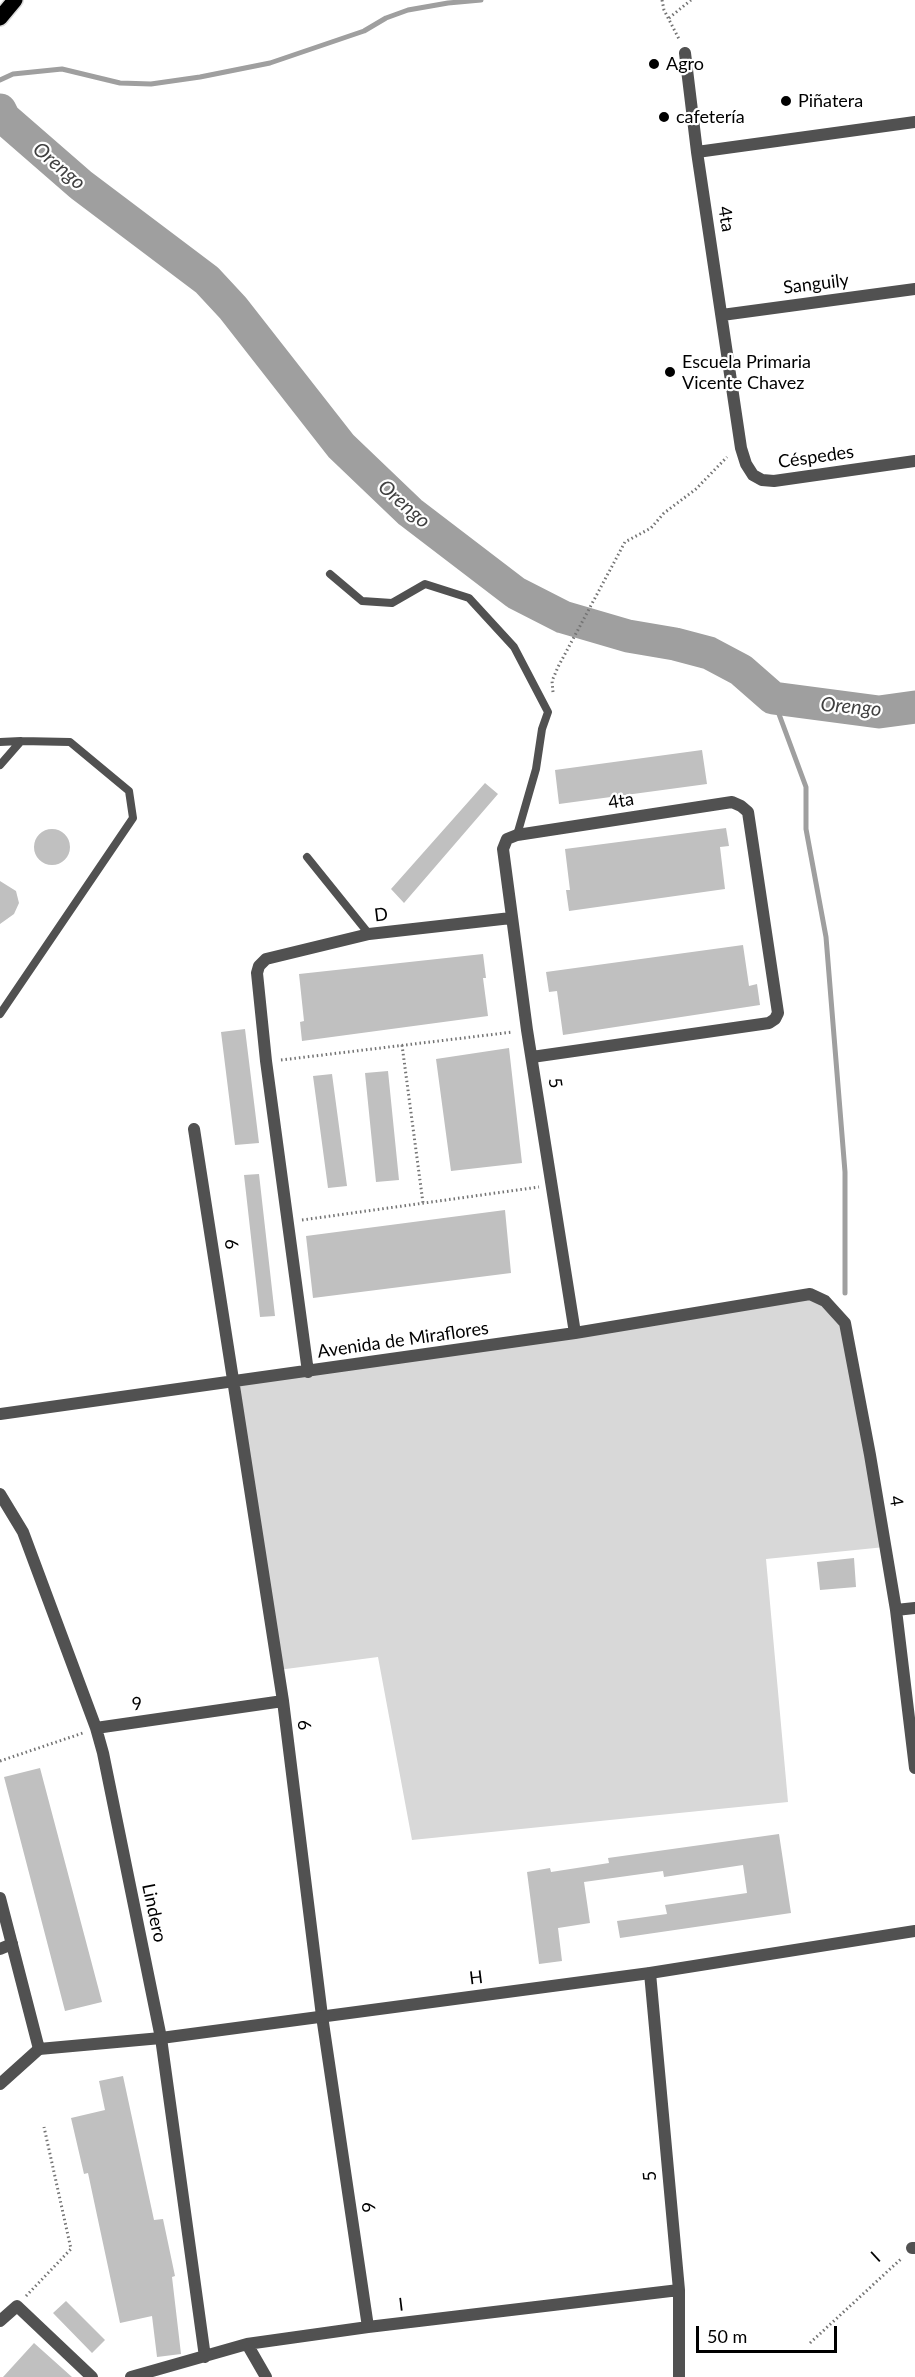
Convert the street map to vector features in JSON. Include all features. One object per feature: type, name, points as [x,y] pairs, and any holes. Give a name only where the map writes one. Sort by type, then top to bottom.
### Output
[{"type":"main road","points":[[0,18],[15,0]]},
{"type":"street","name":"4ta","points":[[685,53],[697,152],[741,448]]},
{"type":"street","points":[[697,152],[915,122]]},
{"type":"street","name":"Sanguily","points":[[722,315],[915,289]]},
{"type":"street","name":"Céspedes","points":[[741,448],[746,464],[753,475],[762,480],[774,481],[915,461]]},
{"type":"street","name":"4ta","points":[[512,837],[732,802],[741,806],[748,812],[778,1013],[769,1023],[532,1057]]},
{"type":"street","name":"5","points":[[512,837],[503,849],[527,1030],[575,1333]]},
{"type":"street","name":"D","points":[[266,1061],[257,974],[259,966],[266,959],[369,934],[512,918]]},
{"type":"street","points":[[266,1061],[308,1372]]},
{"type":"street","name":"6","points":[[194,1129],[283,1701],[322,2016],[368,2327]]},
{"type":"street","name":"Avenida de Miraflores","points":[[0,1414],[575,1333],[810,1294]]},
{"type":"street","name":"4","points":[[810,1294],[825,1301],[845,1323],[896,1610],[915,1768]]},
{"type":"street","name":"Lindero","points":[[0,1494],[23,1532],[96,1728],[161,2038],[205,2357]]},
{"type":"street","points":[[896,1610],[915,1608]]},
{"type":"street","name":"9","points":[[96,1728],[283,1701]]},
{"type":"street","points":[[0,1898],[6,1946],[39,2049],[0,2084]]},
{"type":"street","name":"H","points":[[39,2049],[161,2038],[650,1973],[915,1930]]},
{"type":"street","name":"5","points":[[650,1973],[679,2290],[679,2377]]},
{"type":"street","name":"I","points":[[131,2377],[247,2344],[368,2327],[679,2290]]},
{"type":"street","points":[[0,2321],[17,2306],[92,2377]]},
{"type":"street","points":[[247,2344],[266,2377]]},
{"type":"lane","points":[[330,574],[362,601],[392,603],[425,584],[469,598],[514,647],[548,712],[542,729],[536,769],[512,837]]},
{"type":"lane","points":[[0,765],[21,741]]},
{"type":"lane","points":[[0,742],[70,742],[129,791],[133,818],[0,1014]]},
{"type":"lane","points":[[308,858],[369,934]]},
{"type":"path","points":[[662,0],[685,53]]},
{"type":"path","points":[[669,18],[691,0]]},
{"type":"path","points":[[548,712],[553,697],[552,681],[624,542],[651,528],[664,513],[696,489],[731,454],[741,448]]},
{"type":"path","points":[[266,1061],[527,1030]]},
{"type":"path","points":[[402,1045],[423,1203]]},
{"type":"path","points":[[288,1222],[552,1185]]},
{"type":"path","points":[[0,1761],[96,1728]]},
{"type":"path","points":[[17,2306],[71,2249],[44,2127]]},
{"type":"path","name":"I","points":[[810,2343],[914,2248]]},
{"type":"shaded area","points":[[810,1294],[845,1323],[885,1547],[766,1559],[788,1802],[412,1840],[378,1657],[278,1670],[235,1382]]},
{"type":"building","points":[[702,750],[707,784],[559,804],[555,770]]},
{"type":"building","points":[[485,783],[498,794],[404,903],[391,889]]},
{"type":"building","points":[[726,828],[729,846],[720,847],[725,889],[569,911],[566,890],[570,890],[565,849]]},
{"type":"building","points":[[52,829],[64,835],[70,847],[64,859],[52,865],[40,859],[34,847],[40,835]]},
{"type":"building","points":[[0,881],[16,891],[19,903],[14,914],[0,924]]},
{"type":"building","points":[[743,945],[749,986],[757,984],[760,1005],[563,1035],[557,991],[549,992],[546,972]]},
{"type":"building","points":[[483,954],[486,978],[483,978],[488,1016],[302,1041],[300,1022],[304,1021],[299,974]]},
{"type":"building","points":[[245,1029],[259,1143],[235,1145],[221,1032]]},
{"type":"building","points":[[509,1048],[522,1163],[451,1171],[436,1059]]},
{"type":"building","points":[[388,1071],[399,1180],[376,1182],[365,1073]]},
{"type":"building","points":[[332,1074],[347,1186],[328,1188],[313,1076]]},
{"type":"building","points":[[259,1174],[275,1316],[260,1317],[244,1175]]},
{"type":"building","points":[[505,1210],[511,1273],[313,1298],[306,1236]]},
{"type":"building","points":[[854,1558],[856,1587],[820,1590],[817,1562]]},
{"type":"building","points":[[40,1768],[102,2002],[65,2011],[4,1777]]},
{"type":"building","points":[[779,1834],[791,1913],[620,1938],[617,1921],[667,1914],[665,1905],[747,1893],[743,1865],[664,1877],[663,1871],[584,1882],[590,1923],[558,1928],[562,1961],[539,1964],[527,1872],[550,1868],[551,1872],[609,1863],[608,1858]]},
{"type":"building","points":[[123,2076],[154,2220],[163,2219],[175,2276],[172,2277],[181,2354],[157,2357],[152,2316],[120,2323],[88,2173],[84,2174],[71,2118],[105,2110],[99,2081]]},
{"type":"building","points":[[66,2301],[105,2340],[92,2353],[53,2313]]},
{"type":"building","points":[[34,2343],[72,2377],[3,2377]]},
{"type":"waterway","points":[[0,80],[13,74],[62,69],[120,83],[151,84],[200,77],[270,63],[364,31],[386,18],[408,10],[481,0]]},
{"type":"waterway","name":"Orengo","points":[[0,110],[4,118],[81,185],[207,280],[233,308],[341,446],[410,512],[516,593],[563,617],[628,636],[675,644],[709,653],[741,670],[773,698],[879,712],[915,707]]},
{"type":"waterway","points":[[773,698],[806,787],[806,829],[826,937],[845,1172],[845,1293]]},
{"type":"place","name":"Agro","points":[[654,64]]},
{"type":"place","name":"Piñatera","points":[[786,101]]},
{"type":"place","name":"cafetería","points":[[664,117]]},
{"type":"place","name":"Escuela Primaria Vicente Chavez","points":[[670,372]]}]
